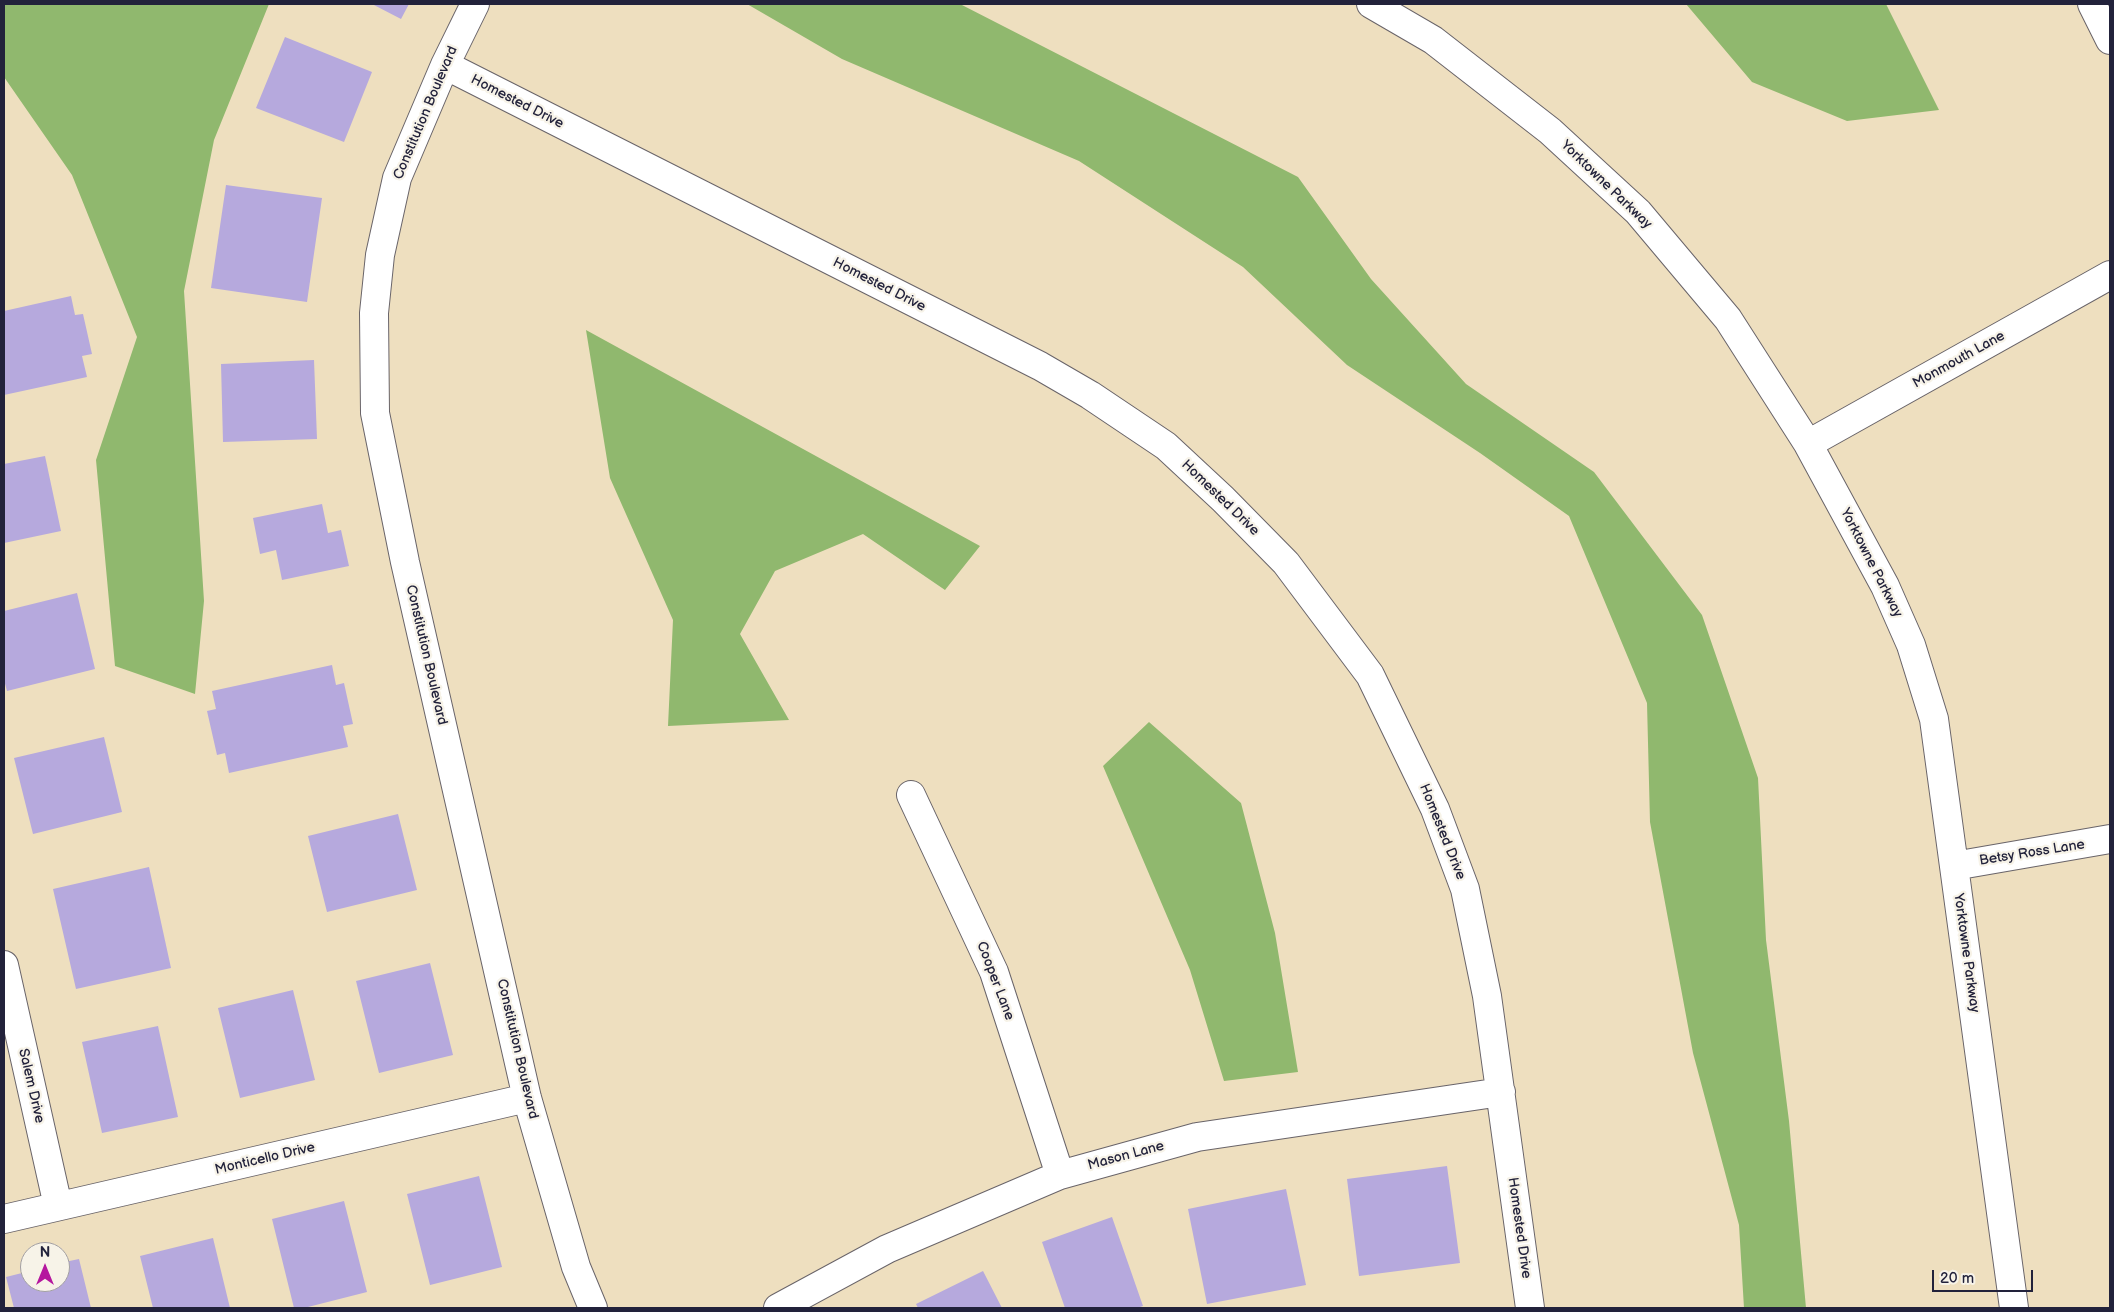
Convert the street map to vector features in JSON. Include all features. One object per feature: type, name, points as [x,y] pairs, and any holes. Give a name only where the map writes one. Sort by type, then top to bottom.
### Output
[{"type":"street","name":"Constitution Boulevard","points":[[475,4],[445,65],[397,178],[380,255],[374,313],[375,413],[405,562],[527,1098],[576,1267],[593,1308]]},
{"type":"street","name":"Yorktowne Parkway","points":[[1371,4],[1433,40],[1550,131],[1638,212],[1728,319],[1808,444],[1885,586],[1911,645],[1934,719],[2014,1308]]},
{"type":"street","points":[[2092,4],[2110,40]]},
{"type":"street","name":"Homested Drive","points":[[445,65],[1040,366],[1166,446],[1223,499],[1286,563],[1370,675],[1435,809],[1465,889],[1487,996],[1530,1308]]},
{"type":"street","name":"Monmouth Lane","points":[[1808,444],[2110,275]]},
{"type":"street","name":"Cooper Lane","points":[[911,795],[994,972],[1060,1175]]},
{"type":"street","name":"Betsy Ross Lane","points":[[1954,866],[2110,839]]},
{"type":"street","name":"Salem Drive","points":[[4,965],[58,1206]]},
{"type":"street","name":"Mason Lane","points":[[778,1308],[887,1249],[1060,1175],[1197,1137],[1501,1092]]},
{"type":"street","name":"Monticello Drive","points":[[4,1219],[527,1098]]},
{"type":"green space","points":[[4,4],[269,4],[214,140],[184,291],[204,601],[195,694],[115,666],[96,460],[137,337],[72,175],[4,77]]},
{"type":"green space","points":[[747,4],[960,4],[1298,177],[1371,279],[1466,384],[1594,472],[1702,615],[1758,778],[1766,940],[1789,1121],[1806,1308],[1744,1308],[1739,1225],[1693,1053],[1650,822],[1647,703],[1569,516],[1480,453],[1347,365],[1243,267],[1079,161],[842,59]]},
{"type":"green space","points":[[1686,4],[1886,4],[1939,110],[1847,121],[1752,82]]},
{"type":"green space","points":[[586,330],[980,546],[945,590],[863,534],[775,571],[740,634],[789,720],[668,726],[673,620],[610,478]]},
{"type":"green space","points":[[1149,722],[1241,803],[1275,933],[1298,1072],[1224,1081],[1190,970],[1103,766]]},
{"type":"building","points":[[372,4],[409,4],[401,19]]},
{"type":"building","points":[[285,37],[372,72],[344,142],[256,108]]},
{"type":"building","points":[[226,185],[322,198],[307,302],[211,288]]},
{"type":"building","points":[[71,296],[75,315],[83,314],[92,354],[82,356],[87,377],[4,395],[4,311]]},
{"type":"building","points":[[314,360],[317,439],[223,442],[221,364]]},
{"type":"building","points":[[45,456],[61,531],[4,543],[4,464]]},
{"type":"building","points":[[322,504],[328,533],[341,530],[349,566],[282,580],[276,550],[260,554],[253,518]]},
{"type":"building","points":[[77,593],[95,669],[7,691],[4,680],[4,611]]},
{"type":"building","points":[[332,665],[336,685],[344,683],[353,724],[343,726],[348,747],[229,773],[225,753],[217,755],[207,711],[216,709],[212,691]]},
{"type":"building","points":[[104,737],[122,812],[33,834],[14,758]]},
{"type":"building","points":[[398,814],[417,890],[327,912],[308,836]]},
{"type":"building","points":[[149,867],[171,968],[76,989],[53,889]]},
{"type":"building","points":[[430,963],[453,1055],[379,1073],[356,981]]},
{"type":"building","points":[[293,990],[315,1080],[240,1098],[218,1008]]},
{"type":"building","points":[[158,1026],[178,1117],[102,1133],[82,1042]]},
{"type":"building","points":[[1447,1166],[1460,1263],[1359,1276],[1347,1179]]},
{"type":"building","points":[[479,1176],[502,1267],[430,1285],[407,1194]]},
{"type":"building","points":[[1286,1189],[1306,1285],[1207,1304],[1188,1209]]},
{"type":"building","points":[[344,1201],[367,1292],[304,1308],[294,1308],[272,1219]]},
{"type":"building","points":[[1112,1217],[1143,1306],[1137,1308],[1065,1308],[1042,1242]]},
{"type":"building","points":[[213,1238],[230,1308],[153,1308],[140,1256]]},
{"type":"building","points":[[79,1259],[91,1308],[14,1308],[6,1277],[20,1274],[20,1292],[70,1292],[70,1261]]},
{"type":"building","points":[[983,1271],[1002,1308],[918,1308],[916,1304]]}]
